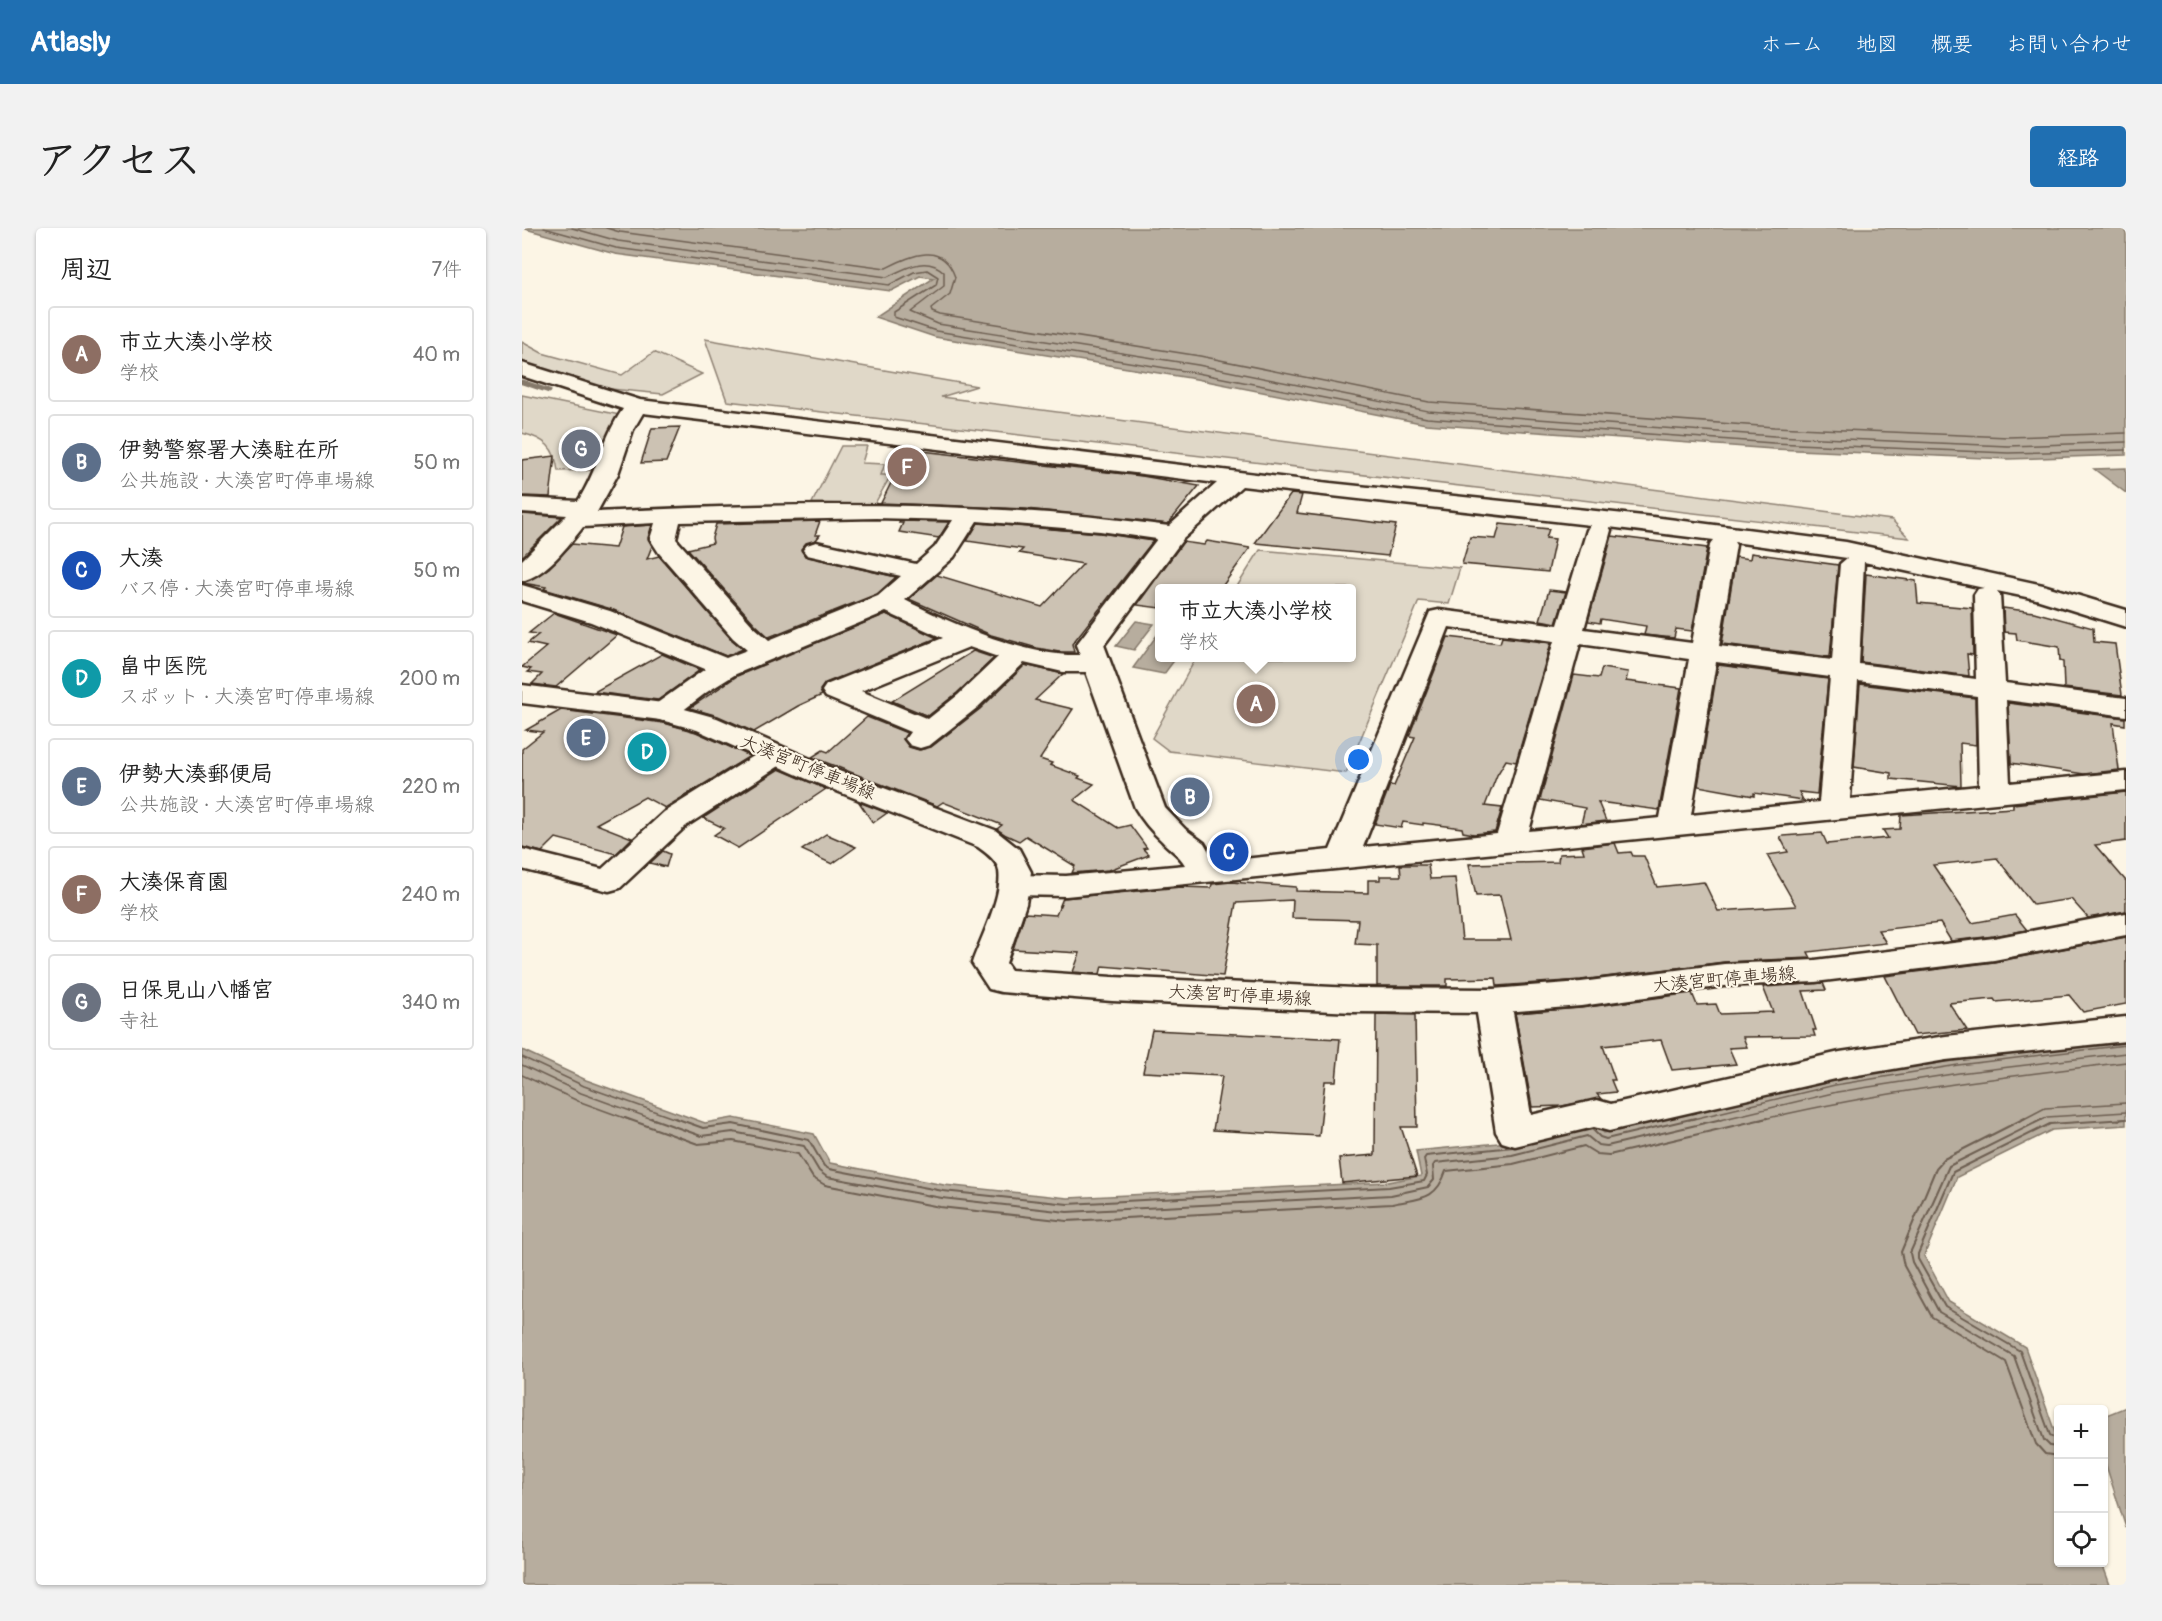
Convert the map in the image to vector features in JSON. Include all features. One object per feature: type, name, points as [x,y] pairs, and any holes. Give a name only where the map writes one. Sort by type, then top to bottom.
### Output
[{"type":"street","points":[[522,369],[633,410]]},
{"type":"street","points":[[522,387],[550,396],[633,410],[1653,525],[1846,550],[2043,593],[2126,632]]},
{"type":"street","points":[[522,573],[543,556],[583,514],[608,471],[613,451],[633,410]]},
{"type":"street","points":[[1235,479],[1318,497],[1723,545],[1853,564],[1914,576],[2126,632]]},
{"type":"street","points":[[1205,872],[1193,850],[1174,836],[1150,808],[1090,645],[1174,534],[1235,479]]},
{"type":"street","points":[[522,506],[583,514],[852,510],[969,514],[1100,522],[1174,534]]},
{"type":"street","points":[[672,514],[665,528],[663,539],[668,548],[743,632],[766,652]]},
{"type":"street","points":[[663,712],[697,686],[726,668],[887,602],[945,552],[969,514]]},
{"type":"street","points":[[1510,842],[1571,636],[1599,530]]},
{"type":"street","points":[[1674,825],[1706,653],[1723,545]]},
{"type":"street","points":[[816,550],[921,573]]},
{"type":"street","points":[[1834,809],[1853,564]]},
{"type":"street","points":[[522,593],[584,610],[726,668]]},
{"type":"street","points":[[1987,595],[1995,794]]},
{"type":"street","points":[[887,602],[937,627],[966,638],[1064,664],[1097,663]]},
{"type":"street","points":[[1342,859],[1439,618],[2126,707]]},
{"type":"street","points":[[966,638],[836,691],[925,735],[968,701],[1018,653]]},
{"type":"street","name":"大湊宮町停車場線","points":[[522,694],[663,712],[707,724],[984,837],[1000,847],[1015,869],[1015,885],[989,963],[1000,981],[1112,989],[1354,1000],[1493,1001],[1581,994],[1724,975],[1815,971],[1994,949],[2126,924]]},
{"type":"street","points":[[522,859],[609,881],[675,819],[776,754]]},
{"type":"street","points":[[1015,885],[1066,886],[2126,781]]},
{"type":"street","points":[[1493,1001],[1515,1132],[1598,1113],[1609,1118],[1840,1065],[1946,1048],[2126,1029]]},
{"type":"shaded area","points":[[705,339],[977,386],[941,397],[1892,520],[1909,538],[727,401]]},
{"type":"shaded area","points":[[522,342],[542,353],[622,375],[654,352],[702,374],[663,394],[600,388],[522,363]]},
{"type":"shaded area","points":[[522,395],[620,415],[593,470],[558,471],[557,463],[548,445],[522,433]]},
{"type":"shaded area","points":[[841,446],[867,446],[862,463],[885,464],[881,475],[891,475],[874,505],[812,503]]},
{"type":"shaded area","points":[[1260,550],[1460,568],[1449,604],[1419,601],[1346,773],[1169,751],[1152,738],[1194,662],[1356,662],[1356,584],[1239,584]]},
{"type":"water","points":[[522,228],[2126,228],[2126,455],[2008,459],[1773,449],[1426,424],[1196,379],[935,337],[875,317],[934,278],[920,276],[891,291],[615,254]]},
{"type":"water","points":[[2126,468],[2126,493],[2094,469]]},
{"type":"water","points":[[1136,621],[1154,624],[1134,650],[1116,646]]},
{"type":"water","points":[[1155,638],[1155,662],[1173,662],[1164,674],[1133,668]]},
{"type":"water","points":[[2126,1039],[2126,1125],[2052,1130],[1957,1177],[1924,1256],[1949,1302],[2025,1347],[2054,1430],[2054,1567],[2103,1567],[2110,1585],[522,1585],[522,1050],[586,1080],[705,1123],[733,1118],[814,1134],[830,1163],[944,1185],[1068,1198],[1388,1182],[1421,1176],[1416,1151],[1509,1142],[1592,1121],[1604,1133],[1834,1079],[1957,1060]]},
{"type":"water","points":[[2126,1407],[2126,1528],[2108,1472],[2108,1414]]},
{"type":"building","points":[[680,427],[666,462],[641,463],[652,428]]},
{"type":"building","points":[[904,449],[1142,476],[1199,486],[1168,524],[1026,509],[881,503],[896,473],[887,472]]},
{"type":"building","points":[[555,456],[550,497],[522,496],[522,460]]},
{"type":"building","points":[[1291,494],[1302,495],[1297,513],[1396,525],[1388,556],[1255,543]]},
{"type":"building","points":[[522,514],[562,517],[522,557]]},
{"type":"building","points":[[820,521],[815,535],[820,535],[816,540],[806,543],[801,549],[805,556],[896,577],[877,594],[769,637],[688,549],[713,543],[716,524]]},
{"type":"building","points":[[900,521],[949,522],[939,538],[899,532],[903,523],[899,523]]},
{"type":"building","points":[[978,523],[1100,533],[1153,541],[1072,644],[1074,652],[1059,652],[991,635],[909,599],[937,575],[1042,607],[1083,564],[1019,553],[1023,549],[967,541]]},
{"type":"building","points":[[1500,524],[1549,529],[1546,538],[1555,539],[1548,572],[1462,564],[1470,537],[1496,539]]},
{"type":"building","points":[[652,525],[648,538],[652,546],[647,559],[659,556],[731,639],[743,649],[726,656],[611,609],[544,589],[546,587],[523,583],[549,568],[572,544],[615,548],[622,527]]},
{"type":"building","points":[[1612,536],[1707,548],[1692,631],[1676,629],[1674,638],[1644,635],[1646,626],[1601,619],[1600,623],[1588,621]]},
{"type":"building","points":[[1207,541],[1250,548],[1224,584],[1155,584],[1155,607],[1137,605],[1183,542],[1204,545]]},
{"type":"building","points":[[1751,553],[1838,565],[1830,657],[1722,644],[1736,557],[1750,559]]},
{"type":"building","points":[[1866,574],[1916,581],[1918,603],[1972,608],[1973,655],[1967,654],[1969,676],[1861,662]]},
{"type":"building","points":[[1549,590],[1566,592],[1556,623],[1540,620]]},
{"type":"building","points":[[2003,608],[2034,612],[2093,628],[2094,642],[2115,644],[2122,695],[2064,688],[2063,662],[2060,661],[2059,647],[2017,640],[2016,633],[2004,632]]},
{"type":"building","points":[[554,613],[617,635],[556,687],[532,684],[542,674],[527,672],[531,669],[522,667],[546,647],[528,643],[539,634],[529,633]]},
{"type":"building","points":[[886,614],[937,638],[825,683],[820,690],[822,695],[798,706],[754,732],[718,716],[690,708],[737,676]]},
{"type":"building","points":[[1448,637],[1500,643],[1502,637],[1551,643],[1516,762],[1506,760],[1497,775],[1485,806],[1502,808],[1495,832],[1474,834],[1463,832],[1462,828],[1423,823],[1423,825],[1403,822],[1401,828],[1375,824],[1390,785],[1394,786],[1415,737],[1409,736]]},
{"type":"building","points":[[973,651],[994,658],[957,693],[928,716],[892,701]]},
{"type":"building","points":[[662,654],[700,670],[658,700],[594,692]]},
{"type":"building","points":[[1025,665],[1063,674],[1035,700],[1073,709],[1040,759],[1094,784],[1074,800],[1118,828],[1130,825],[1147,848],[1143,849],[1149,855],[1109,870],[1072,873],[1075,866],[1026,836],[1019,841],[1006,835],[997,829],[1002,825],[943,802],[937,806],[812,757],[823,750],[828,752],[867,717],[907,733],[903,739],[909,747],[919,750],[931,747],[980,709]]},
{"type":"building","points":[[1718,665],[1828,679],[1817,794],[1799,792],[1803,800],[1754,793],[1754,796],[1698,786]]},
{"type":"building","points":[[1602,668],[1628,672],[1626,681],[1681,688],[1659,810],[1598,802],[1606,821],[1581,824],[1585,808],[1540,800],[1574,675],[1599,678]]},
{"type":"building","points":[[1860,684],[1975,698],[1976,745],[1960,743],[1961,786],[1891,779],[1891,773],[1854,767]]},
{"type":"building","points":[[2008,703],[2125,718],[2125,725],[2113,723],[2119,770],[2084,774],[2011,763]]},
{"type":"building","points":[[561,710],[664,723],[696,732],[750,756],[665,808],[645,797],[596,824],[632,838],[616,854],[556,838],[542,852],[522,847],[522,749],[543,732],[526,730]]},
{"type":"building","points":[[779,769],[826,789],[738,848],[714,835],[724,828],[703,818]]},
{"type":"building","points":[[2126,792],[2126,841],[2095,845],[2126,881],[2126,911],[2088,918],[2071,899],[2033,905],[1997,858],[1933,865],[1972,923],[2015,915],[2027,930],[1994,936],[1951,941],[1940,923],[1878,930],[1886,943],[1808,952],[1811,958],[1724,962],[1581,980],[1497,986],[1496,978],[1447,979],[1447,986],[1377,986],[1377,945],[1355,944],[1358,920],[1292,918],[1293,900],[1236,903],[1223,976],[1102,966],[1100,974],[1073,972],[1080,953],[1013,949],[1025,913],[1056,915],[1063,898],[1181,887],[1211,888],[1212,884],[1231,882],[1296,887],[1296,891],[1368,893],[1368,880],[1380,880],[1380,876],[1401,876],[1400,865],[1428,865],[1430,879],[1455,878],[1462,940],[1511,940],[1500,895],[1476,896],[1469,864],[1558,862],[1559,854],[1584,853],[1582,847],[1615,843],[1619,853],[1631,852],[1633,856],[1644,856],[1657,887],[1704,882],[1718,911],[1796,906],[1767,855],[1788,852],[1780,837],[1822,833],[1827,844],[1888,838],[1883,830],[1900,829],[1901,815],[2013,808],[2013,804]]},
{"type":"building","points":[[859,802],[887,813],[873,823]]},
{"type":"building","points":[[826,834],[856,847],[832,864],[802,850]]},
{"type":"building","points":[[663,851],[670,854],[666,867],[650,863]]},
{"type":"building","points":[[2126,937],[2126,1004],[2083,1012],[2069,995],[1996,1002],[1994,999],[1949,1003],[1967,1030],[1915,1035],[1885,976],[1994,962]]},
{"type":"building","points":[[1823,983],[1826,990],[1803,991],[1816,1030],[1813,1030],[1815,1036],[1743,1037],[1747,1047],[1729,1048],[1736,1064],[1672,1070],[1661,1040],[1603,1046],[1615,1080],[1611,1080],[1616,1092],[1597,1094],[1601,1099],[1562,1106],[1532,1107],[1515,1013],[1581,1008],[1692,993],[1697,1005],[1716,1004],[1720,1014],[1773,1012],[1763,987]]},
{"type":"building","points":[[1376,1014],[1415,1015],[1417,1127],[1401,1127],[1417,1176],[1342,1183],[1339,1158],[1375,1155]]},
{"type":"building","points":[[1152,1030],[1340,1039],[1336,1081],[1325,1081],[1319,1136],[1213,1130],[1222,1076],[1143,1072]]},
{"type":"waterway","points":[[522,382],[549,391]]},
{"type":"place","name":"日保見山八幡宮","points":[[581,449]]},
{"type":"place","name":"大湊保育園","points":[[907,467]]},
{"type":"place","name":"市立大湊小学校","points":[[1256,704]]},
{"type":"place","name":"伊勢大湊郵便局","points":[[586,738]]},
{"type":"place","name":"畠中医院","points":[[647,752]]},
{"type":"place","name":"伊勢警察署大湊駐在所","points":[[1190,797]]},
{"type":"place","name":"大湊","points":[[1229,852]]}]
